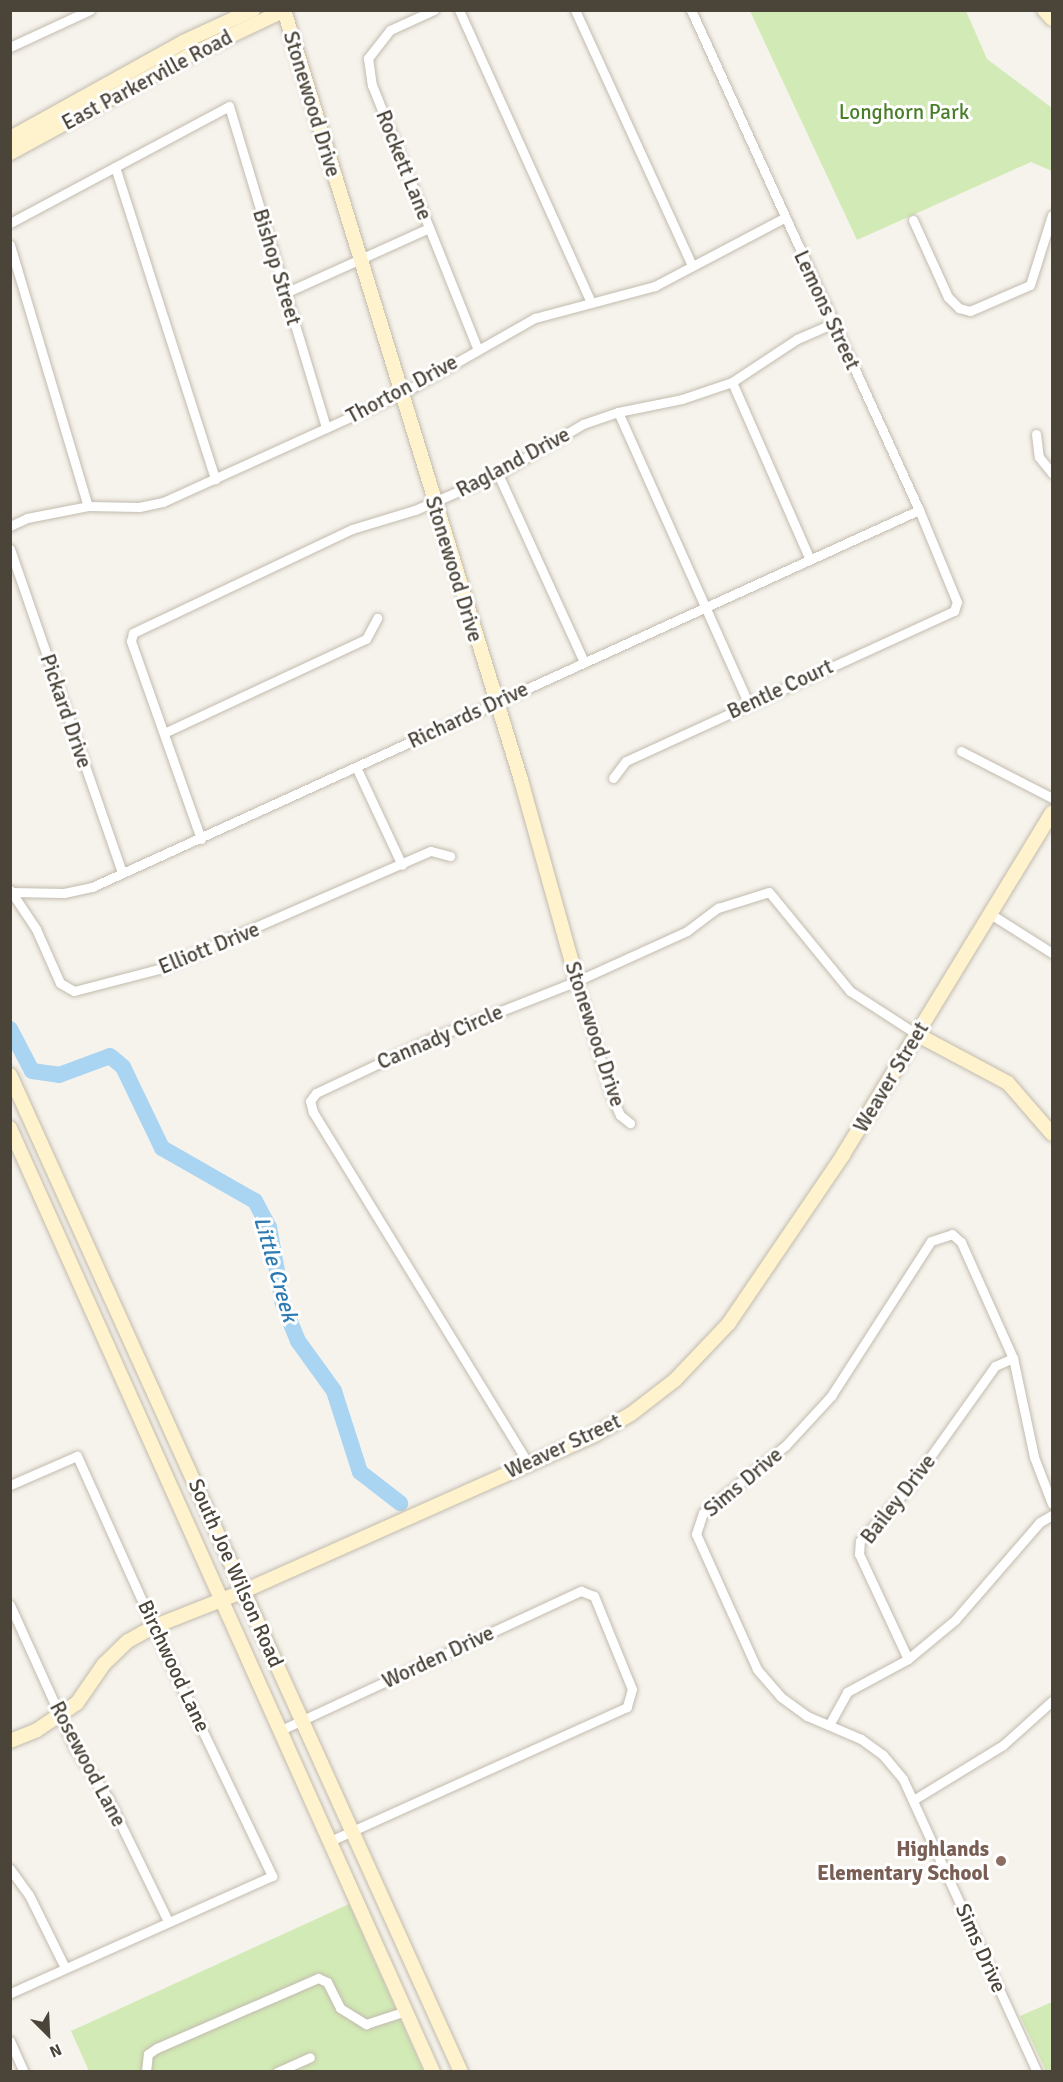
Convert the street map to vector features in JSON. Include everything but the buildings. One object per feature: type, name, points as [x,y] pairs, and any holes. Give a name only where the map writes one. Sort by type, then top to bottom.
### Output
[{"type":"main road","name":"East Parkerville Road","points":[[10,138],[183,42],[253,10]]},
{"type":"main road","points":[[1044,10],[1053,19]]},
{"type":"main road","name":"East Parkerville Road","points":[[10,153],[188,56],[284,11]]},
{"type":"main road","name":"Stonewood Drive","points":[[284,11],[358,258],[402,394],[577,981]]},
{"type":"main road","name":"Weaver Street","points":[[10,1741],[60,1715],[77,1703],[104,1664],[122,1647],[153,1627],[244,1591],[596,1434],[631,1414],[699,1358],[748,1296],[843,1155],[918,1035],[989,913],[1053,813]]},
{"type":"main road","points":[[918,1035],[1008,1083],[1053,1134]]},
{"type":"main road","name":"South Joe Wilson Road","points":[[10,1075],[461,2072]]},
{"type":"main road","name":"South Joe Wilson Road","points":[[10,1128],[434,2072]]},
{"type":"street","points":[[10,47],[90,10]]},
{"type":"street","name":"Rockett Lane","points":[[434,10],[390,30],[368,58],[372,85],[477,348]]},
{"type":"street","points":[[459,10],[590,300]]},
{"type":"street","points":[[575,10],[692,266]]},
{"type":"street","name":"Lemons Street","points":[[691,10],[919,510],[954,590],[957,602],[954,611]]},
{"type":"street","name":"Bishop Street","points":[[115,167],[229,106],[326,428]]},
{"type":"street","points":[[10,223],[115,167],[215,479]]},
{"type":"street","name":"Thorton Drive","points":[[10,526],[27,519],[88,507],[139,507],[163,502],[402,394],[477,348],[535,318],[590,300],[655,286],[784,218]]},
{"type":"street","points":[[913,220],[948,297],[959,308],[970,311],[1030,285],[1052,219]]},
{"type":"street","points":[[285,293],[358,258],[429,228]]},
{"type":"street","points":[[10,245],[88,507]]},
{"type":"street","name":"Ragland Drive","points":[[164,733],[131,641],[138,630],[352,529],[434,502],[498,474],[562,435],[618,412],[682,399],[732,382],[797,339],[834,323]]},
{"type":"street","points":[[732,382],[809,557]]},
{"type":"street","points":[[618,412],[748,703]]},
{"type":"street","points":[[1036,434],[1039,457],[1053,473]]},
{"type":"street","points":[[498,474],[584,662]]},
{"type":"street","name":"Richards Drive","points":[[11,891],[64,892],[92,887],[706,608],[809,557],[919,510]]},
{"type":"street","name":"Pickard Drive","points":[[10,549],[122,873]]},
{"type":"street","name":"Bentle Court","points":[[613,778],[626,761],[748,703],[954,611]]},
{"type":"street","points":[[201,839],[164,733],[366,639],[377,618]]},
{"type":"street","points":[[961,751],[1053,798]]},
{"type":"street","points":[[356,767],[402,865]]},
{"type":"street","name":"Elliott Drive","points":[[11,891],[36,929],[60,983],[74,991],[159,969],[431,851],[450,856]]},
{"type":"street","name":"Cannady Circle","points":[[528,1463],[320,1125],[310,1101],[321,1089],[435,1036],[577,981],[687,931],[718,908],[769,892],[850,991],[918,1035]]},
{"type":"street","points":[[989,913],[1053,952]]},
{"type":"street","name":"Stonewood Drive","points":[[577,981],[611,1094],[620,1115],[630,1123]]},
{"type":"street","name":"Sims Drive","points":[[1037,2072],[915,1799],[882,1755],[861,1739],[807,1716],[781,1697],[757,1669],[696,1534],[699,1520],[786,1445],[831,1396],[931,1241],[939,1236],[952,1234],[961,1242],[1013,1358],[1034,1457],[1053,1504]]},
{"type":"street","name":"Bailey Drive","points":[[908,1659],[859,1554],[860,1542],[908,1488],[995,1366],[1013,1358]]},
{"type":"street","name":"Birchwood Lane","points":[[10,1485],[77,1455],[139,1586],[153,1627],[272,1875],[168,1921]]},
{"type":"street","points":[[829,1725],[847,1692],[908,1659],[955,1620],[1040,1522],[1053,1515]]},
{"type":"street","name":"Worden Drive","points":[[281,1730],[581,1591],[594,1596],[632,1689],[627,1707],[353,1832]]},
{"type":"street","name":"Rosewood Lane","points":[[10,1605],[74,1747],[108,1798],[168,1921]]},
{"type":"street","points":[[915,1799],[1003,1745],[1053,1701]]},
{"type":"street","points":[[330,1841],[353,1832]]},
{"type":"street","points":[[10,1869],[29,1895],[65,1968]]},
{"type":"street","points":[[10,1993],[168,1921]]},
{"type":"street","points":[[146,2072],[148,2054],[158,2048],[318,1978],[327,1982],[340,2008],[366,2024],[406,2011]]},
{"type":"street","points":[[10,2041],[24,2072]]},
{"type":"street","points":[[277,2072],[310,2057]]},
{"type":"green space","name":"Longhorn Park","points":[[750,11],[966,11],[987,59],[1052,108],[1052,171],[1031,162],[857,240]]},
{"type":"green space","points":[[349,1904],[423,2070],[89,2071],[71,2031]]},
{"type":"green space","points":[[1052,2002],[1052,2071],[1046,2071],[1020,2016]]},
{"type":"waterway","name":"Little Creek","points":[[10,1029],[32,1071],[59,1075],[110,1056],[123,1067],[162,1148],[255,1201],[269,1227],[283,1304],[298,1341],[334,1391],[360,1472],[400,1503]]},
{"type":"place","name":"Highlands Elementary School","points":[[1001,1861]]}]
